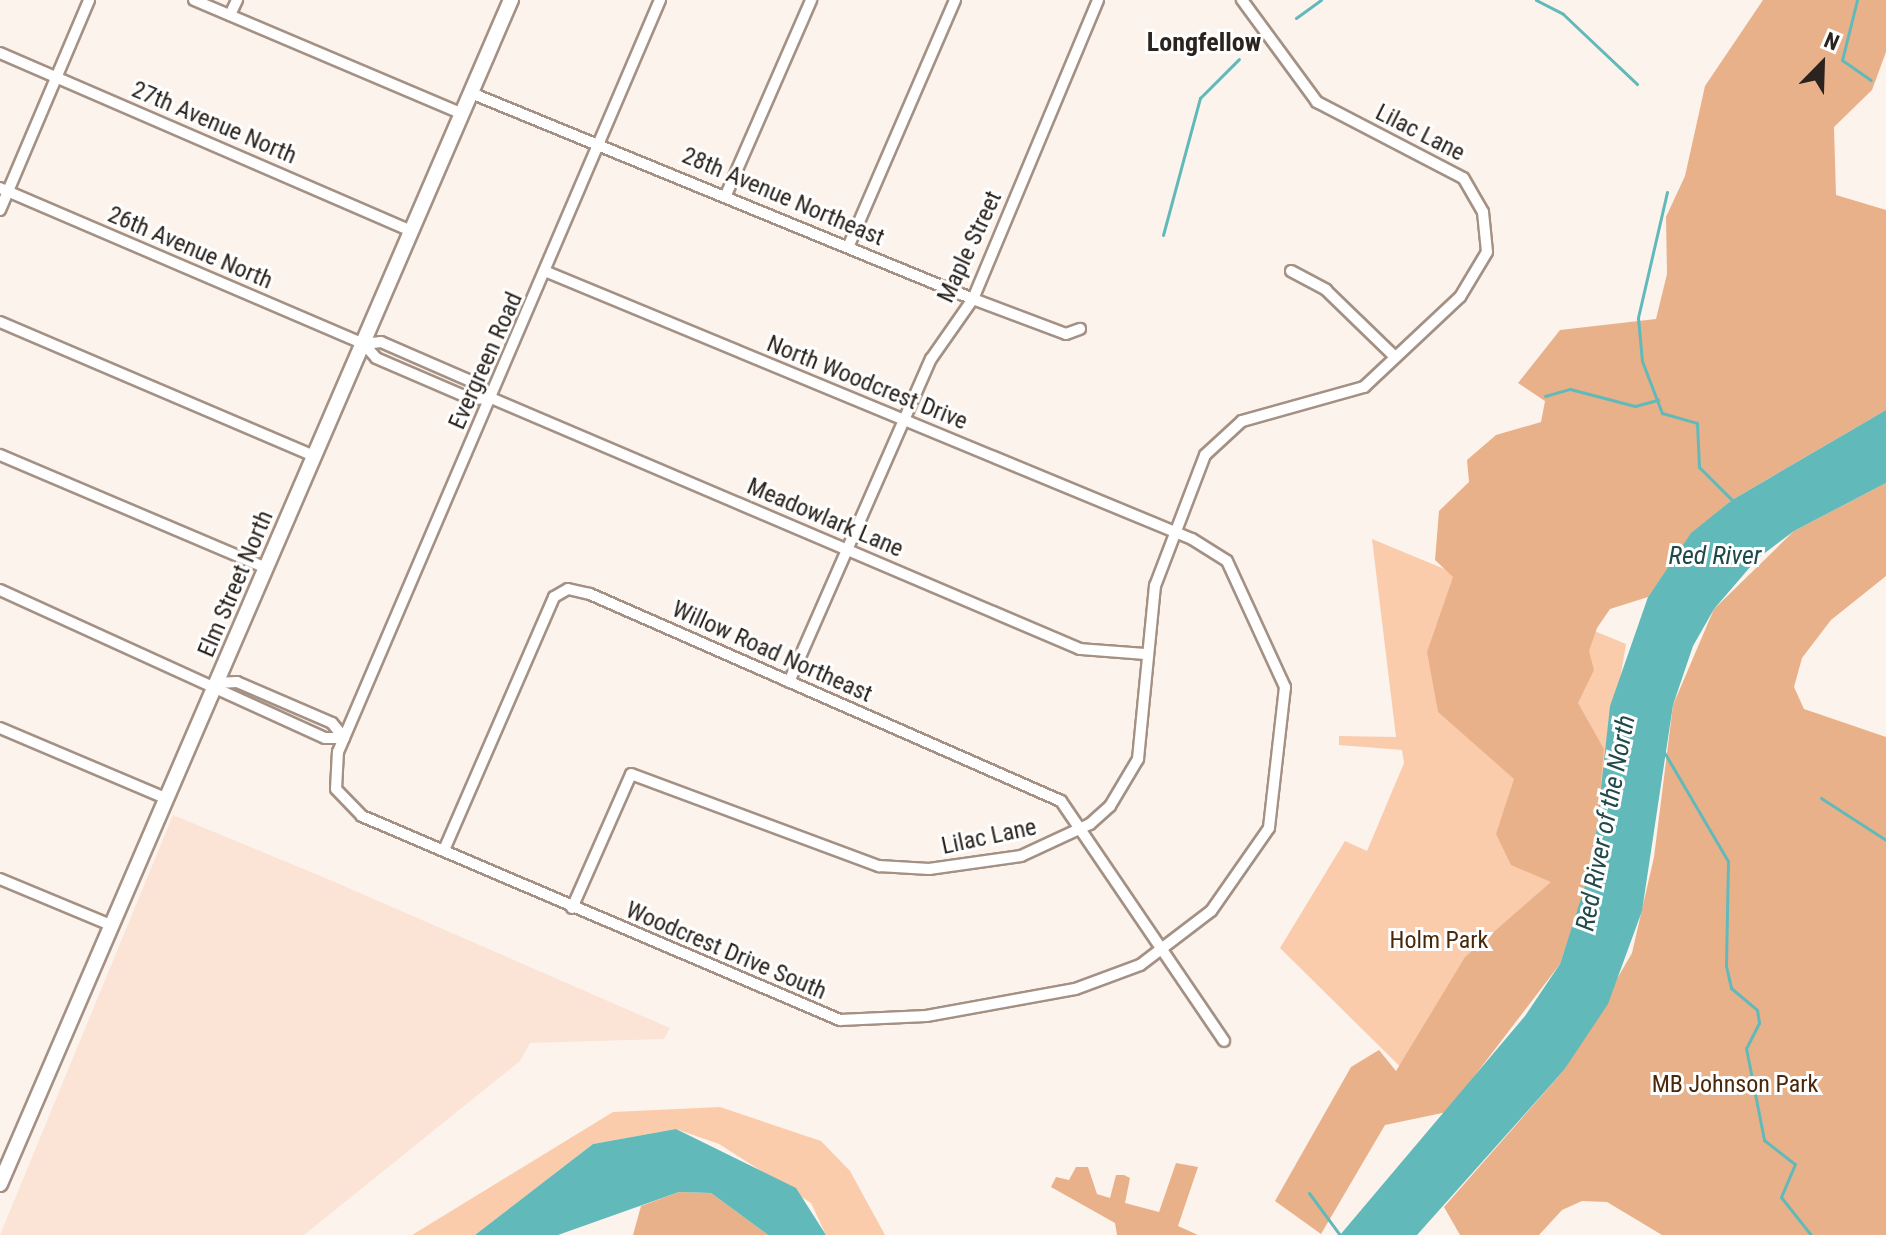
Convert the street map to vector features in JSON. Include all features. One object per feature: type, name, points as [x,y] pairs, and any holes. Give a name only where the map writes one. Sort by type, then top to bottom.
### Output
[{"type":"street","points":[[0,210],[4,190],[89,0]]},
{"type":"street","points":[[194,0],[462,114]]},
{"type":"street","points":[[230,15],[237,0]]},
{"type":"street","name":"Elm Street North","points":[[0,1184],[7,1151],[113,926],[511,0]]},
{"type":"street","name":"Evergreen Road","points":[[344,738],[547,272],[660,0]]},
{"type":"street","points":[[726,195],[811,0]]},
{"type":"street","points":[[849,245],[955,0]]},
{"type":"street","name":"Maple Street","points":[[789,682],[931,359],[973,299],[1098,0]]},
{"type":"street","name":"Lilac Lane","points":[[572,908],[631,774],[879,866],[929,869],[1021,856],[1082,828],[1110,806],[1138,759],[1155,586],[1173,531],[1205,455],[1229,427],[1339,399],[1364,387],[1460,297],[1487,252],[1476,193],[1463,178],[1317,102],[1242,0]]},
{"type":"street","name":"27th Avenue North","points":[[0,53],[412,231]]},
{"type":"street","name":"28th Avenue Northeast","points":[[471,93],[849,245],[973,299],[1066,334],[1080,329]]},
{"type":"street","name":"26th Avenue North","points":[[4,190],[364,344]]},
{"type":"street","points":[[1291,271],[1326,290],[1394,356]]},
{"type":"street","name":"North Woodcrest Drive","points":[[547,272],[1173,531],[1227,561],[1285,687],[1269,828],[1211,911],[1163,950]]},
{"type":"street","points":[[0,322],[314,456]]},
{"type":"street","name":"Meadowlark Lane","points":[[364,344],[381,342],[480,385],[491,398]]},
{"type":"street","name":"Meadowlark Lane","points":[[364,344],[376,358],[471,399],[491,398],[1080,649],[1147,654]]},
{"type":"street","points":[[0,455],[266,568]]},
{"type":"street","name":"Willow Road Northeast","points":[[444,850],[554,597],[568,589],[1061,801],[1163,950]]},
{"type":"street","points":[[0,590],[217,683],[325,738],[344,738]]},
{"type":"street","points":[[0,728],[167,799]]},
{"type":"street","name":"Woodcrest Drive South","points":[[344,738],[333,779],[348,806],[572,908],[840,1020],[926,1016],[1075,989],[1163,950]]},
{"type":"street","points":[[0,879],[113,926]]},
{"type":"street","points":[[1163,950],[1224,1041]]},
{"type":"shaded area","points":[[173,815],[670,1028],[664,1039],[530,1043],[520,1061],[304,1235],[0,1235]]},
{"type":"green space","points":[[1763,0],[1886,0],[1886,52],[1872,90],[1834,127],[1836,195],[1886,210],[1886,410],[1732,500],[1691,534],[1648,597],[1610,609],[1597,628],[1589,651],[1594,670],[1578,703],[1604,749],[1594,861],[1560,964],[1447,1112],[1385,1125],[1321,1234],[1275,1201],[1351,1067],[1379,1050],[1396,1071],[1465,957],[1551,882],[1511,865],[1496,834],[1514,779],[1438,712],[1427,652],[1453,577],[1435,560],[1439,511],[1469,482],[1467,460],[1496,435],[1541,422],[1545,401],[1518,383],[1560,330],[1656,319],[1667,274],[1666,217],[1685,176],[1705,86]]},
{"type":"green space","name":"MB Johnson Park","points":[[1886,483],[1886,576],[1831,620],[1802,658],[1794,687],[1804,709],[1886,737],[1886,1235],[1662,1235],[1607,1202],[1582,1201],[1562,1210],[1539,1235],[1460,1235],[1444,1207],[1564,1070],[1632,953],[1654,857],[1673,705],[1714,609],[1794,531]]},
{"type":"green space","name":"Holm Park","points":[[1372,539],[1626,644],[1581,913],[1442,1108],[1280,948],[1345,841],[1367,851],[1404,763],[1402,750],[1339,745],[1339,736],[1396,737]]},
{"type":"green space","points":[[720,1107],[821,1141],[850,1171],[885,1235],[826,1235],[811,1203],[719,1144],[676,1129],[593,1144],[475,1235],[412,1235],[613,1112]]},
{"type":"green space","points":[[1176,1163],[1198,1167],[1178,1226],[1198,1235],[1117,1235],[1115,1223],[1051,1187],[1056,1177],[1069,1180],[1076,1167],[1088,1167],[1097,1194],[1110,1198],[1116,1175],[1124,1175],[1130,1178],[1125,1203],[1159,1212]]},
{"type":"green space","points":[[679,1192],[711,1193],[768,1235],[633,1235],[641,1206]]},
{"type":"water","name":"Red River","points":[[1886,410],[1886,483],[1794,531],[1757,559],[1714,609],[1693,646],[1673,705],[1642,911],[1608,1004],[1564,1070],[1417,1235],[1340,1235],[1525,1016],[1560,964],[1593,861],[1610,706],[1648,597],[1691,533],[1732,500]]},
{"type":"water","points":[[676,1129],[796,1188],[826,1235],[768,1235],[711,1193],[679,1192],[558,1235],[475,1235],[593,1144]]},
{"type":"waterway","points":[[1296,18],[1321,0]]},
{"type":"waterway","points":[[1536,0],[1563,14],[1637,84]]},
{"type":"waterway","points":[[1857,0],[1842,60],[1871,80]]},
{"type":"waterway","points":[[1163,235],[1200,98],[1239,59]]},
{"type":"waterway","points":[[1667,192],[1638,318],[1642,361],[1662,413],[1697,423],[1699,467],[1734,502]]},
{"type":"waterway","points":[[1545,396],[1570,389],[1635,406],[1658,400]]},
{"type":"waterway","points":[[1664,752],[1728,861],[1726,966],[1731,988],[1757,1010],[1759,1023],[1746,1048],[1764,1140],[1795,1164],[1781,1197],[1811,1235]]},
{"type":"waterway","points":[[1821,798],[1886,840]]},
{"type":"waterway","points":[[1309,1193],[1340,1235]]},
{"type":"district","name":"Longfellow","points":[[1204,43]]},
{"type":"water label","name":"Red River of the North","points":[[1606,823]]}]
